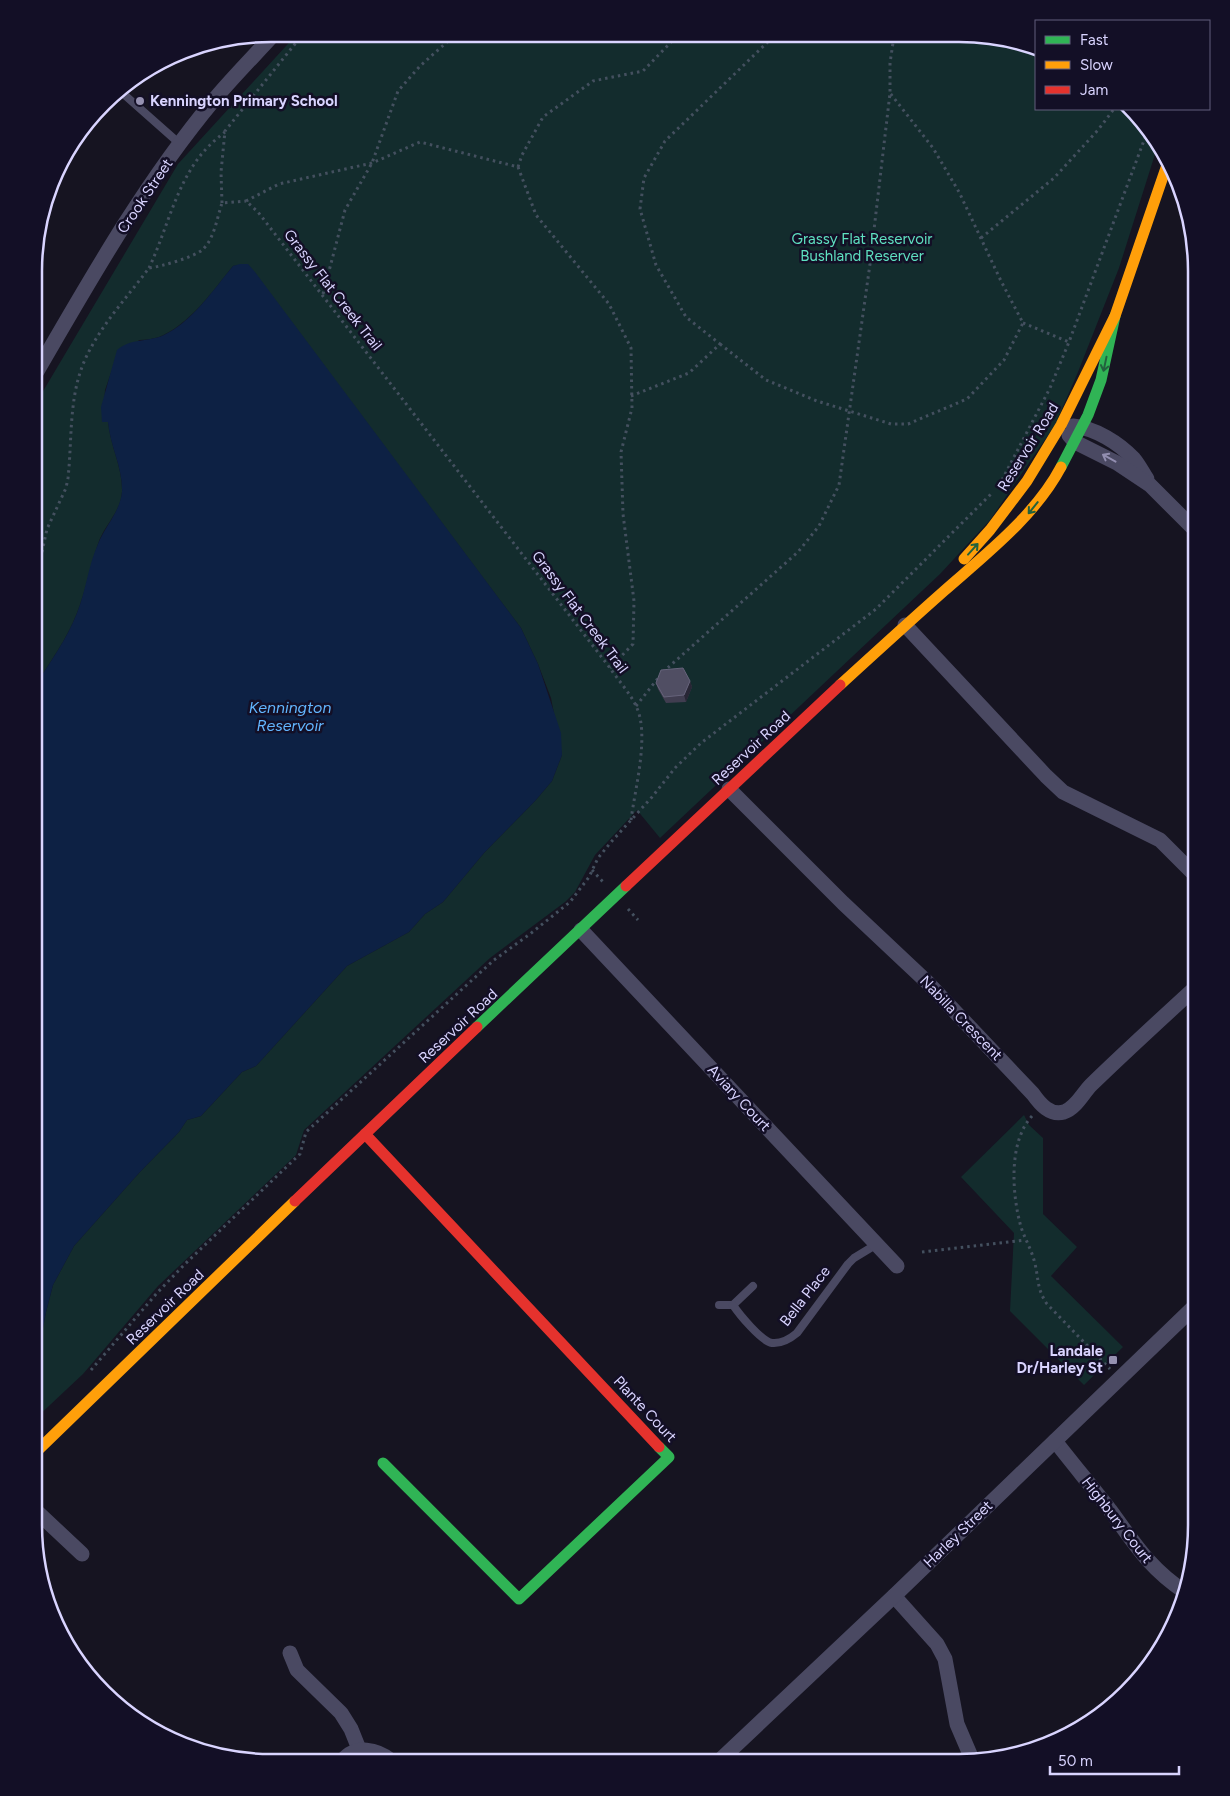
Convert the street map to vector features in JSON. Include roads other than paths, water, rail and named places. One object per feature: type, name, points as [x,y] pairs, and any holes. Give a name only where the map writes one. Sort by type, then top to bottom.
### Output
[{"type":"main road","name":"Reservoir Road","points":[[906,625],[990,530],[1043,458],[1114,316],[1165,172]]},
{"type":"main road","name":"Reservoir Road","points":[[42,1446],[729,788],[906,625],[1002,540],[1029,513],[1060,470],[1082,427],[1101,380],[1114,316]]},
{"type":"main road","name":"Plante Court","points":[[366,1134],[669,1457],[519,1599],[383,1463]]},
{"type":"street","name":"Crook Street","points":[[42,363],[137,206],[180,144],[212,102],[266,42]]},
{"type":"street","points":[[1061,425],[1082,427],[1110,440],[1135,460],[1150,485]]},
{"type":"street","points":[[1061,425],[1075,442],[1117,463],[1150,485],[1188,523]]},
{"type":"street","points":[[906,625],[1063,792],[1160,840],[1188,868]]},
{"type":"street","name":"Nabilla Crescent","points":[[729,788],[843,903],[927,982],[1042,1105],[1050,1110],[1058,1113],[1072,1107],[1090,1087],[1188,995]]},
{"type":"street","name":"Aviary Court","points":[[581,930],[897,1266]]},
{"type":"street","name":"Harley Street","points":[[726,1754],[894,1596],[1188,1312]]},
{"type":"street","name":"Highbury Court","points":[[1055,1441],[1140,1551],[1156,1569],[1179,1587]]},
{"type":"street","points":[[42,1516],[82,1554]]},
{"type":"street","points":[[894,1596],[937,1644],[945,1658],[957,1724],[970,1753]]},
{"type":"street","points":[[290,1652],[298,1670],[341,1712],[352,1729],[360,1749]]},
{"type":"street","points":[[352,1754],[360,1749],[383,1754]]},
{"type":"lane","points":[[125,96],[180,144]]},
{"type":"lane","name":"Bella Place","points":[[733,1305],[739,1314],[764,1339],[772,1343],[790,1339],[797,1333],[848,1264],[877,1244]]},
{"type":"lane","points":[[719,1305],[733,1305],[753,1286]]},
{"type":"water","name":"Kennington Reservoir","points":[[248,264],[255,272],[521,628],[538,664],[561,733],[562,755],[552,781],[484,853],[443,902],[425,914],[409,932],[347,966],[256,1066],[242,1072],[201,1116],[187,1120],[179,1132],[139,1173],[74,1246],[53,1285],[42,1333],[42,675],[73,623],[95,552],[121,499],[121,474],[108,422],[102,422],[101,407],[117,350],[134,342],[164,335],[184,322],[202,304],[233,266]]},
{"type":"place","name":"Kennington Primary School","points":[[140,101]]},
{"type":"place","name":"Landale Dr/Harley St","points":[[1113,1360]]},
{"type":"park label","name":"Grassy Flat Reservoir Bushland Reserver","points":[[862,248]]}]
